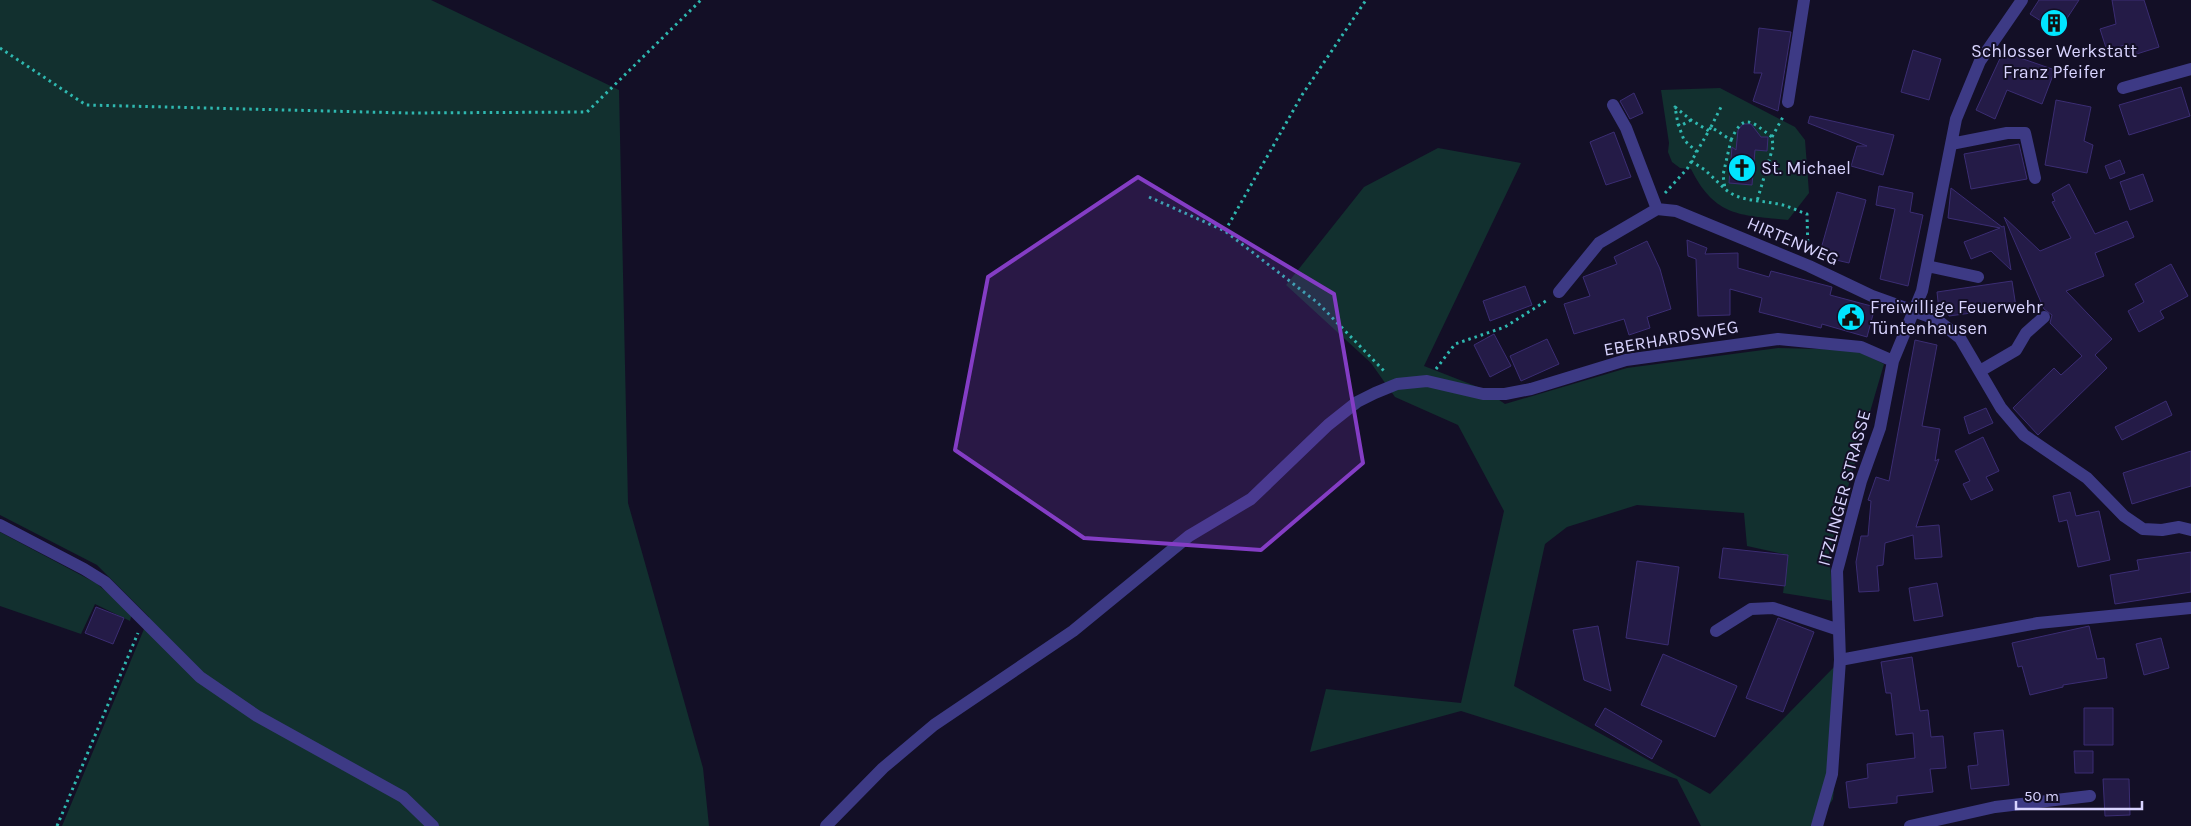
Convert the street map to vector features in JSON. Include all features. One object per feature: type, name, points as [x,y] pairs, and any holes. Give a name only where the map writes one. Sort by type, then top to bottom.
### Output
[{"type":"street","points":[[1788,102],[1804,0]]},
{"type":"street","name":"ITZLINGER STRASSE","points":[[1818,826],[1832,774],[1840,660],[1837,571],[1861,481],[1880,428],[1893,361],[1922,291],[1956,118],[1980,61],[2022,0]]},
{"type":"street","points":[[2123,88],[2191,69]]},
{"type":"street","points":[[1559,292],[1599,243],[1657,209],[1626,128],[1613,105]]},
{"type":"street","points":[[1951,144],[2007,133],[2025,133],[2035,178]]},
{"type":"street","name":"HIRTENWEG","points":[[1657,209],[1676,211],[1809,266],[1872,296],[1914,312]]},
{"type":"street","points":[[1927,266],[1978,277]]},
{"type":"street","points":[[1914,312],[1936,319],[1960,338],[2002,408],[2024,435],[2087,478],[2124,516],[2143,529],[2162,530],[2179,527],[2191,530]]},
{"type":"street","points":[[1980,371],[2016,350],[2026,333],[2044,317]]},
{"type":"street","name":"EBERHARDSWEG","points":[[826,826],[882,768],[934,724],[1080,626],[1189,536],[1251,499],[1328,425],[1357,402],[1397,384],[1426,381],[1483,394],[1506,394],[1531,389],[1626,360],[1778,339],[1861,347],[1893,361]]},
{"type":"street","points":[[0,525],[105,582],[200,677],[213,687],[256,716],[403,797],[433,826]]},
{"type":"street","points":[[1716,631],[1751,609],[1773,608],[1839,630]]},
{"type":"street","points":[[1840,660],[2038,623],[2191,608]]},
{"type":"street","points":[[1910,826],[1995,807],[2090,796]]},
{"type":"path","points":[[0,48],[86,105],[407,113],[587,112],[701,0]]},
{"type":"path","points":[[1225,231],[1302,94],[1366,0]]},
{"type":"path","points":[[1757,201],[1773,147],[1772,138],[1782,120],[1788,102]]},
{"type":"path","points":[[1664,193],[1692,161],[1722,105]]},
{"type":"path","points":[[1697,152],[1684,140],[1678,124],[1675,107],[1691,120],[1731,140]]},
{"type":"path","points":[[1678,124],[1680,126],[1691,120]]},
{"type":"path","points":[[1725,189],[1723,175],[1731,140],[1738,126],[1743,122],[1750,122],[1772,138]]},
{"type":"path","points":[[1692,161],[1730,193],[1757,201],[1788,206],[1807,214],[1809,266]]},
{"type":"path","points":[[1149,197],[1225,231],[1318,303],[1397,384]]},
{"type":"path","points":[[1426,381],[1455,344],[1505,326],[1559,292]]},
{"type":"path","points":[[57,826],[143,620]]},
{"type":"highlighted area","points":[[1138,177],[1334,294],[1363,463],[1261,550],[1084,538],[955,450],[988,277]]},
{"type":"green space","points":[[0,0],[431,0],[619,90],[628,503],[703,768],[709,826],[62,826],[149,617],[97,565],[0,515]]},
{"type":"green space","points":[[1720,88],[1795,127],[1805,140],[1809,193],[1788,220],[1756,217],[1730,211],[1710,197],[1700,185],[1691,169],[1680,168],[1672,162],[1668,152],[1669,143],[1661,90]]},
{"type":"green space","points":[[1438,148],[1521,163],[1424,366],[1483,389],[1505,404],[1627,368],[1778,348],[1856,350],[1884,364],[1829,552],[1833,601],[1783,593],[1788,555],[1747,546],[1744,513],[1637,505],[1567,527],[1545,544],[1514,686],[1710,794],[1835,666],[1845,668],[1833,799],[1816,826],[1701,826],[1677,779],[1461,711],[1310,752],[1326,689],[1461,703],[1504,511],[1458,425],[1395,397],[1371,363],[1286,285],[1364,187]]},
{"type":"green space","points":[[0,532],[96,583],[132,613],[130,621],[95,604],[81,634],[0,606]]},
{"type":"building","name":"Schlosser Werkstatt Franz Pfeifer","points":[[2039,0],[2079,0],[2058,32],[2030,14]]},
{"type":"building","points":[[2112,0],[2144,0],[2159,47],[2127,57],[2124,45],[2107,51],[2100,29],[2116,24]]},
{"type":"building","points":[[1759,28],[1791,32],[1778,111],[1753,101],[1762,73],[1754,73]]},
{"type":"building","points":[[1913,50],[1941,59],[1929,100],[1901,92]]},
{"type":"building","points":[[2003,52],[2055,70],[2042,104],[2007,90],[1995,119],[1976,110]]},
{"type":"building","points":[[2181,87],[2190,116],[2129,135],[2119,105]]},
{"type":"building","points":[[1634,93],[1643,113],[1630,119],[1620,101]]},
{"type":"building","points":[[2056,100],[2091,107],[2084,141],[2093,145],[2087,173],[2045,165]]},
{"type":"building","points":[[1810,116],[1894,135],[1883,175],[1851,166],[1857,146],[1867,146],[1808,123]]},
{"type":"building","name":"St. Michael","points":[[1743,124],[1751,124],[1761,137],[1768,137],[1767,151],[1755,150],[1752,185],[1729,183],[1732,147],[1736,150],[1738,130]]},
{"type":"building","points":[[1614,132],[1631,177],[1606,185],[1590,142]]},
{"type":"building","points":[[2019,144],[2027,179],[1971,189],[1964,154]]},
{"type":"building","points":[[2120,160],[2125,173],[2110,179],[2105,166]]},
{"type":"building","points":[[2143,174],[2153,201],[2130,210],[2120,182]]},
{"type":"building","points":[[2069,184],[2095,234],[2127,221],[2134,237],[2095,253],[2104,276],[2066,291],[2112,339],[2095,355],[2107,368],[2038,435],[2013,408],[2054,368],[2061,375],[2082,356],[2050,323],[2052,315],[2044,309],[2004,217],[2040,251],[2071,238],[2052,202],[2055,201],[2052,194]]},
{"type":"building","points":[[1879,186],[1913,193],[1910,212],[1923,215],[1908,286],[1880,279],[1895,209],[1876,205]]},
{"type":"building","points":[[1951,188],[2002,227],[2004,226],[2011,270],[1991,251],[1971,259],[1964,242],[2000,228],[1948,218]]},
{"type":"building","points":[[1837,192],[1866,200],[1849,263],[1819,256]]},
{"type":"building","points":[[1687,240],[1707,248],[1705,254],[1738,253],[1738,268],[1769,277],[1771,271],[1832,287],[1830,295],[1875,307],[1867,337],[1822,324],[1821,328],[1759,312],[1762,298],[1730,289],[1730,315],[1698,316],[1696,259],[1688,256]]},
{"type":"building","points":[[1647,241],[1660,269],[1671,309],[1647,317],[1650,328],[1629,335],[1624,319],[1574,334],[1564,304],[1590,296],[1583,277],[1617,264],[1614,257]]},
{"type":"building","points":[[2171,264],[2188,296],[2160,311],[2164,318],[2139,332],[2128,311],[2144,302],[2135,284]]},
{"type":"building","points":[[2012,281],[2016,307],[1949,316],[1948,311],[1939,311],[1937,292]]},
{"type":"building","points":[[1525,286],[1532,305],[1490,321],[1483,301]]},
{"type":"building","points":[[1494,334],[1511,366],[1490,377],[1474,345]]},
{"type":"building","points":[[1547,339],[1559,364],[1521,381],[1510,356]]},
{"type":"building","points":[[1915,340],[1937,345],[1922,426],[1940,429],[1935,461],[1939,459],[1916,527],[1939,525],[1942,557],[1915,559],[1913,535],[1885,543],[1883,565],[1877,566],[1879,591],[1859,592],[1856,562],[1861,536],[1868,536],[1871,501],[1868,500],[1876,477],[1889,481]]},
{"type":"building","points":[[2166,401],[2172,415],[2122,440],[2115,427]]},
{"type":"building","points":[[1986,408],[1993,423],[1969,434],[1964,417]]},
{"type":"building","points":[[1983,437],[1999,471],[1986,477],[1993,490],[1971,500],[1963,484],[1970,481],[1955,451]]},
{"type":"building","points":[[2191,451],[2191,486],[2132,504],[2123,473]]},
{"type":"building","points":[[2070,492],[2076,516],[2099,511],[2110,560],[2078,567],[2067,520],[2059,522],[2053,496]]},
{"type":"building","points":[[1723,548],[1788,555],[1785,586],[1719,578]]},
{"type":"building","points":[[2191,552],[2191,592],[2115,604],[2110,575],[2139,570],[2137,560]]},
{"type":"building","points":[[1637,561],[1679,567],[1668,645],[1626,638]]},
{"type":"building","points":[[1937,583],[1943,616],[1914,621],[1909,588]]},
{"type":"building","points":[[96,607],[124,618],[113,644],[85,633]]},
{"type":"building","points":[[1778,618],[1814,632],[1783,712],[1746,698]]},
{"type":"building","points":[[1598,626],[1611,691],[1584,680],[1573,630]]},
{"type":"building","points":[[2089,626],[2097,659],[2104,658],[2107,678],[2063,685],[2063,687],[2030,695],[2022,666],[2018,667],[2012,643]]},
{"type":"building","points":[[2161,638],[2169,668],[2144,675],[2136,644]]},
{"type":"building","points":[[1663,654],[1737,686],[1715,737],[1641,705]]},
{"type":"building","points":[[1912,657],[1920,711],[1928,710],[1931,737],[1943,736],[1946,768],[1930,769],[1933,792],[1897,796],[1897,803],[1849,808],[1846,782],[1868,778],[1867,764],[1915,758],[1913,733],[1896,735],[1891,693],[1886,693],[1881,662]]},
{"type":"building","points":[[1605,708],[1662,741],[1652,759],[1595,725]]},
{"type":"building","points":[[2084,708],[2113,708],[2113,745],[2084,745]]},
{"type":"building","points":[[2003,730],[2009,785],[1971,789],[1968,766],[1978,765],[1974,733]]},
{"type":"building","points":[[2074,751],[2093,751],[2093,773],[2075,773]]},
{"type":"building","points":[[2103,779],[2129,779],[2130,815],[2105,816]]},
{"type":"place","name":"Schlosser Werkstatt Franz Pfeifer","points":[[2054,23]]},
{"type":"place","name":"St. Michael","points":[[1742,168]]},
{"type":"place","name":"Freiwillige Feuerwehr Tüntenhausen","points":[[1851,317]]}]
